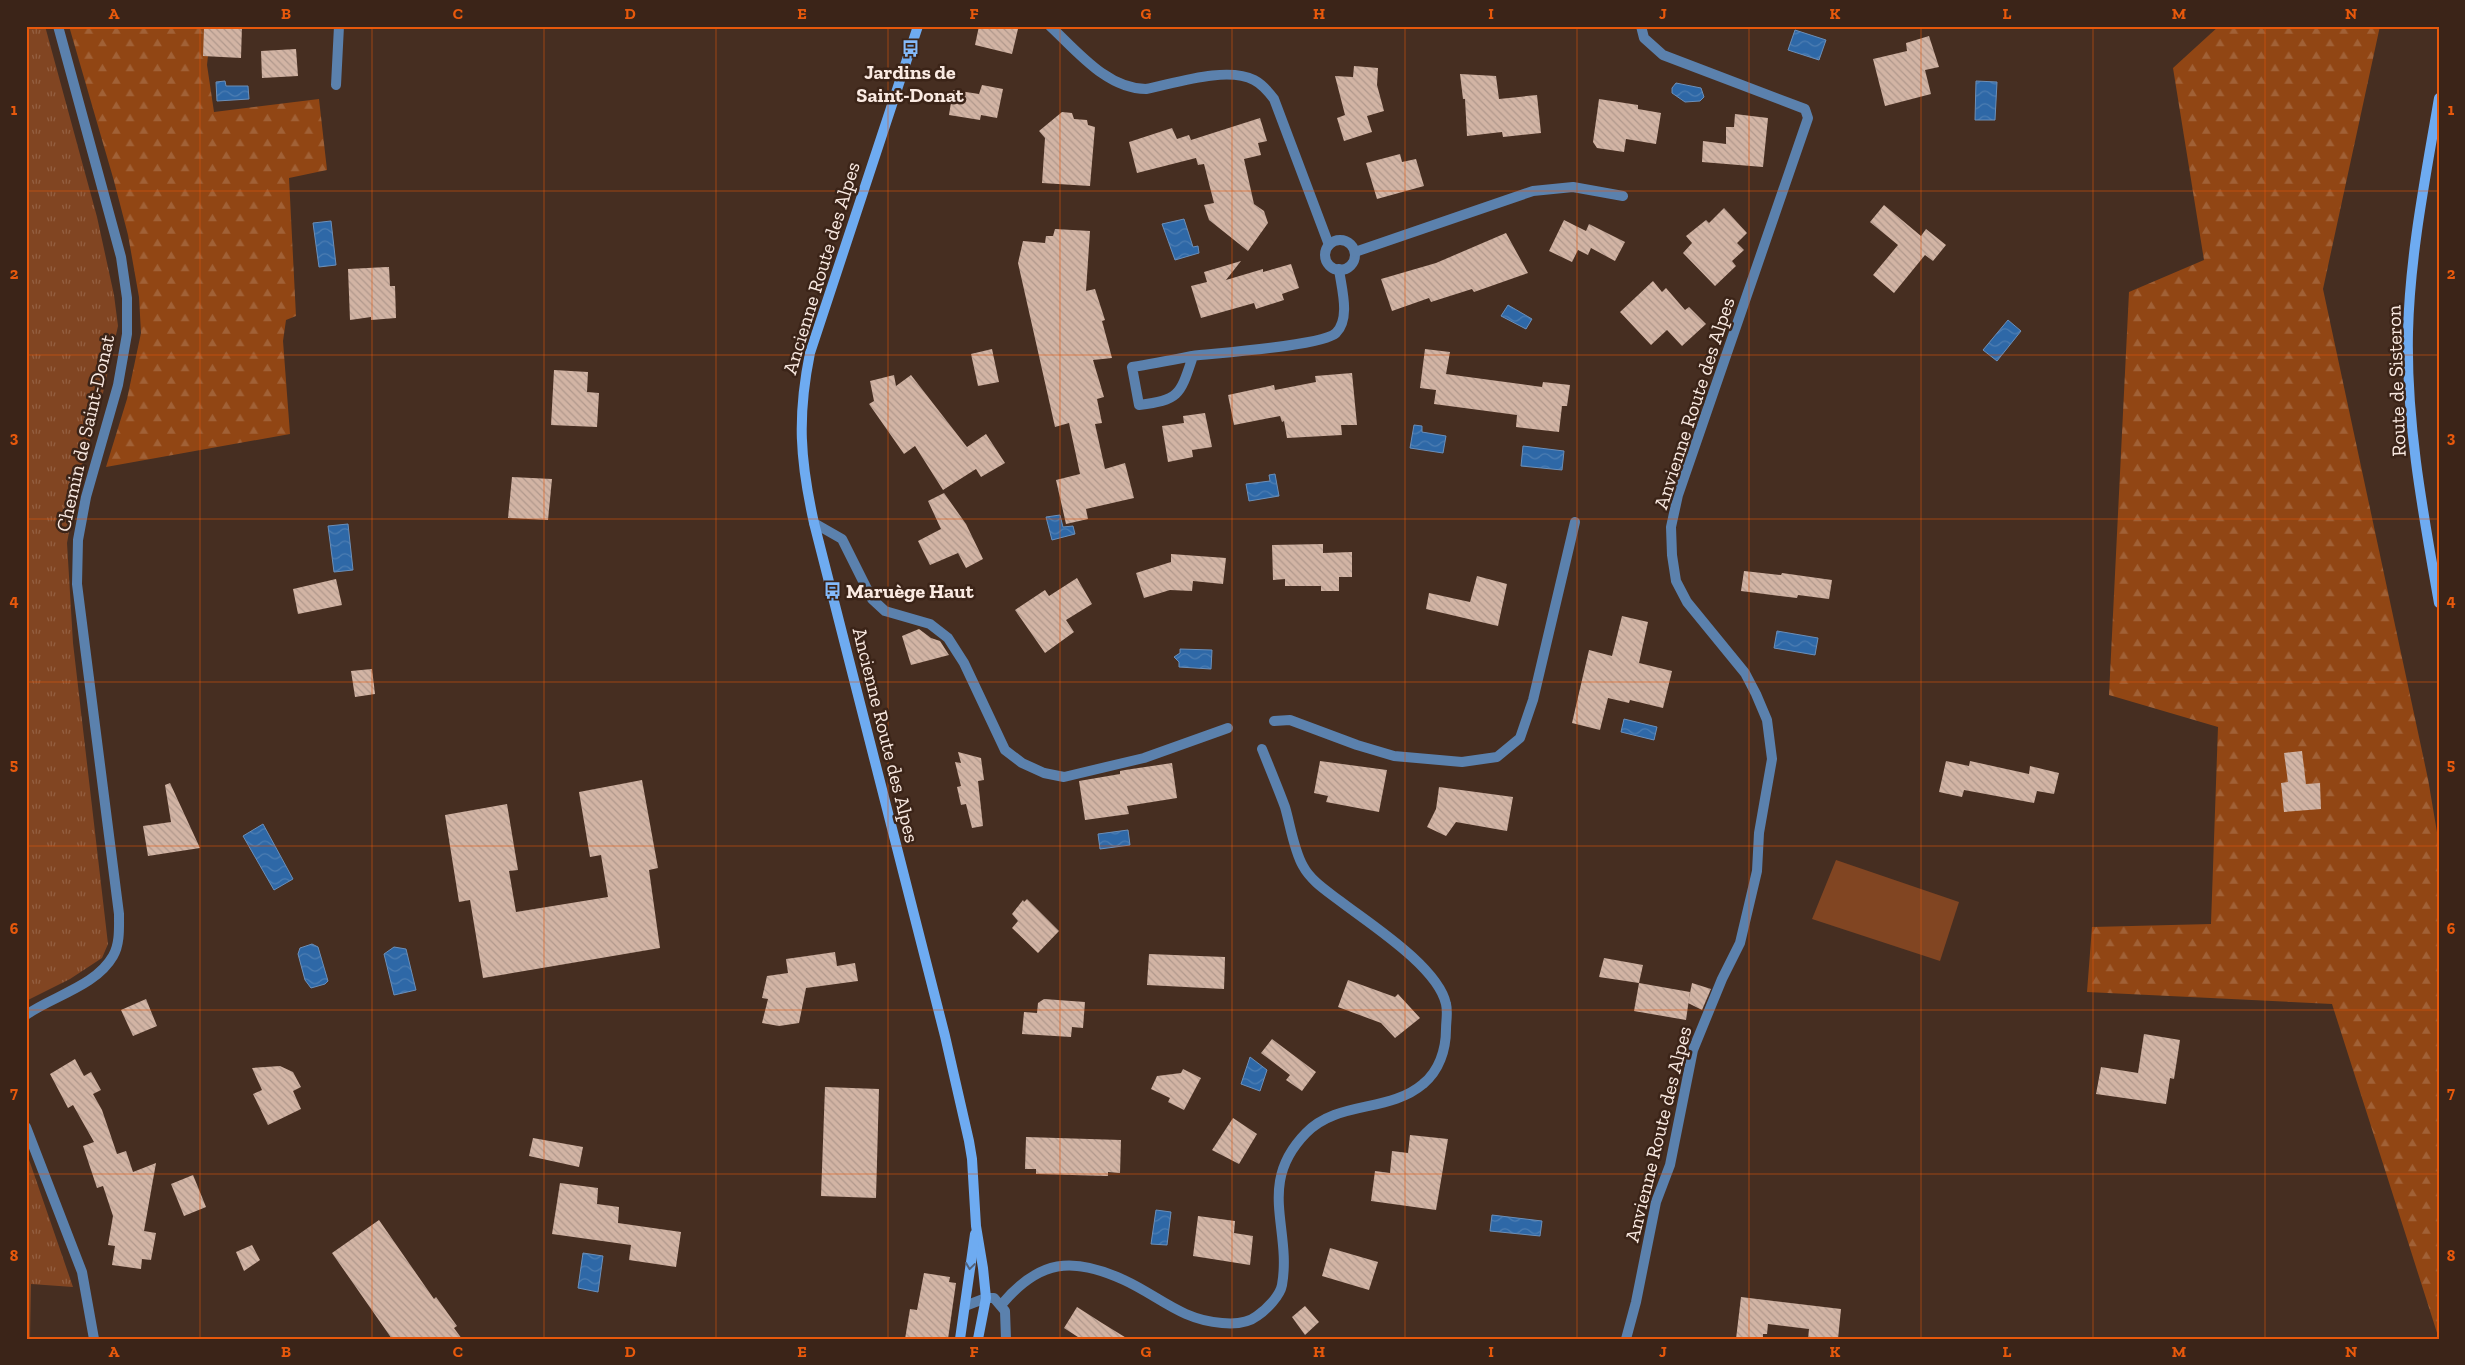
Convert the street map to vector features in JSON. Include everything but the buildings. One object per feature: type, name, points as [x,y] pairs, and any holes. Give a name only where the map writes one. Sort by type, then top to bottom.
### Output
[{"type":"main road","name":"Ancienne Route des Alpes","points":[[918,26],[839,261],[808,362],[802,396],[801,453],[814,523],[954,1072],[972,1159],[976,1226],[986,1298],[978,1339]]},
{"type":"main road","name":"Route de Sisteron","points":[[2439,98],[2415,244],[2408,332],[2411,416],[2417,476],[2439,603]]},
{"type":"main road","name":"Ancienne Route des Alpes","points":[[960,1339],[976,1226]]},
{"type":"street","name":"Chemin de Saint-Donat","points":[[26,1015],[76,988],[100,971],[114,956],[120,935],[119,914],[77,584],[78,540],[86,497],[120,377],[127,334],[127,298],[121,257],[58,26]]},
{"type":"street","points":[[336,85],[339,26]]},
{"type":"street","points":[[1050,26],[1101,72],[1120,84],[1134,88],[1146,88],[1222,75],[1241,75],[1255,80],[1274,99],[1329,244],[1326,258],[1330,266],[1339,269],[1351,264],[1355,252]]},
{"type":"street","name":"Anvienne Route des Alpes","points":[[1626,1339],[1636,1302],[1656,1202],[1670,1165],[1692,1050],[1722,979],[1740,943],[1757,871],[1758,833],[1772,759],[1769,727],[1756,694],[1745,673],[1687,602],[1676,581],[1672,555],[1671,527],[1678,495],[1808,118],[1805,109],[1663,55],[1644,38],[1641,26]]},
{"type":"street","points":[[1355,252],[1533,191],[1573,187],[1623,196]]},
{"type":"street","points":[[1329,244],[1337,240],[1346,241],[1355,252]]},
{"type":"street","points":[[1193,356],[1186,379],[1174,396],[1166,402],[1139,405],[1132,367],[1193,356],[1315,340],[1335,333],[1342,323],[1344,311],[1339,269]]},
{"type":"street","points":[[1274,721],[1290,720],[1357,745],[1394,756],[1462,762],[1498,757],[1520,738],[1533,700],[1575,522]]},
{"type":"street","points":[[814,523],[842,539],[872,599],[885,611],[930,624],[948,638],[964,663],[1005,750],[1022,763],[1044,773],[1064,777],[1144,758],[1228,728]]},
{"type":"street","points":[[1002,1304],[1015,1288],[1036,1272],[1050,1267],[1081,1265],[1125,1280],[1173,1309],[1204,1322],[1233,1324],[1255,1318],[1272,1302],[1282,1287],[1283,1262],[1277,1202],[1281,1176],[1294,1145],[1316,1122],[1346,1110],[1394,1100],[1423,1085],[1441,1063],[1446,1037],[1446,1004],[1437,982],[1406,952],[1320,886],[1302,866],[1284,805],[1262,749]]},
{"type":"street","points":[[26,1127],[82,1272],[94,1339]]},
{"type":"street","points":[[965,1306],[986,1298],[994,1298],[1002,1304],[1006,1311],[1006,1339]]},
{"type":"green space","points":[[26,26],[45,26],[97,217],[114,295],[118,326],[99,411],[80,472],[67,543],[73,643],[108,944],[102,958],[70,979],[26,1001]]},
{"type":"green space","points":[[69,26],[211,26],[207,65],[214,112],[319,99],[327,170],[289,178],[296,316],[286,320],[283,341],[290,434],[106,467],[127,399],[141,333],[139,297],[128,235]]},
{"type":"green space","points":[[2219,26],[2380,26],[2323,289],[2428,779],[2439,844],[2439,1339],[2332,1004],[2087,992],[2092,927],[2211,924],[2218,727],[2109,695],[2129,292],[2204,260],[2173,68]]},
{"type":"green space","points":[[1836,860],[1959,902],[1940,961],[1812,919]]},
{"type":"green space","points":[[26,1151],[73,1287],[31,1284],[30,1339],[26,1339]]},
{"type":"water","points":[[1795,30],[1826,40],[1819,60],[1788,50]]},
{"type":"water","points":[[225,81],[226,86],[248,86],[249,99],[217,101],[216,82]]},
{"type":"water","points":[[1976,81],[1997,82],[1995,120],[1975,120]]},
{"type":"water","points":[[1676,83],[1701,88],[1704,97],[1700,101],[1685,102],[1672,93],[1672,88]]},
{"type":"water","points":[[1184,219],[1193,247],[1198,246],[1199,253],[1175,260],[1162,224]]},
{"type":"water","points":[[331,221],[336,265],[319,267],[313,223]]},
{"type":"water","points":[[1508,305],[1532,319],[1526,329],[1501,316]]},
{"type":"water","points":[[2008,320],[2021,331],[1997,361],[1983,350]]},
{"type":"water","points":[[1414,425],[1422,426],[1422,432],[1446,436],[1443,453],[1410,448]]},
{"type":"water","points":[[1523,446],[1564,451],[1562,470],[1521,466]]},
{"type":"water","points":[[1275,474],[1279,496],[1249,501],[1246,484],[1270,481],[1269,475]]},
{"type":"water","points":[[1060,515],[1063,527],[1073,526],[1075,534],[1052,540],[1046,517]]},
{"type":"water","points":[[348,524],[353,570],[334,572],[328,526]]},
{"type":"water","points":[[1777,631],[1818,638],[1815,655],[1774,648]]},
{"type":"water","points":[[1180,649],[1212,650],[1211,669],[1179,667],[1179,662],[1174,657],[1180,653]]},
{"type":"water","points":[[1624,719],[1657,727],[1654,740],[1621,732]]},
{"type":"water","points":[[263,824],[293,879],[274,890],[243,836]]},
{"type":"water","points":[[1128,830],[1130,845],[1100,849],[1098,834]]},
{"type":"water","points":[[312,944],[318,947],[328,981],[325,984],[311,988],[305,980],[298,954],[300,948]]},
{"type":"water","points":[[394,947],[406,949],[416,990],[394,995],[384,954]]},
{"type":"water","points":[[1250,1057],[1267,1070],[1260,1091],[1241,1084]]},
{"type":"water","points":[[1156,1210],[1171,1212],[1167,1245],[1151,1244]]},
{"type":"water","points":[[1492,1215],[1542,1221],[1540,1236],[1490,1231]]},
{"type":"water","points":[[583,1253],[603,1256],[598,1292],[578,1288]]},
{"type":"place","name":"Jardins de Saint-Donat","points":[[910,48]]},
{"type":"place","name":"Maruège Haut","points":[[832,591]]}]
